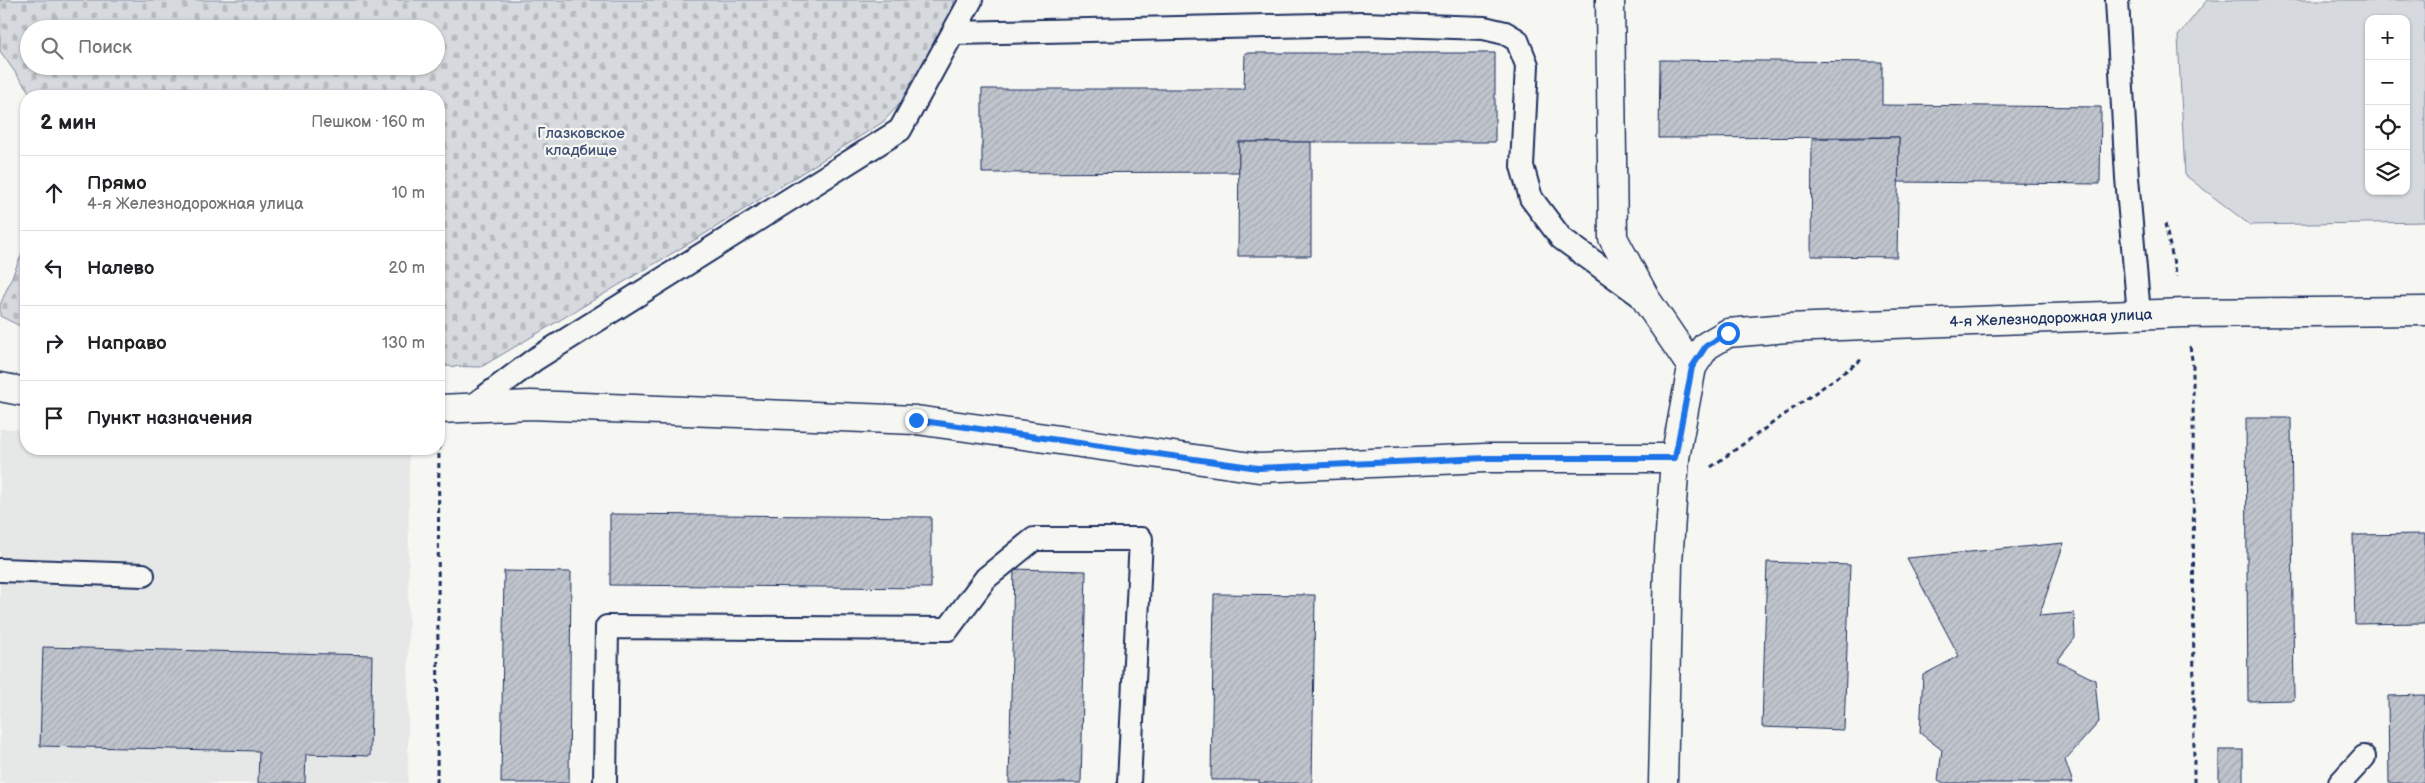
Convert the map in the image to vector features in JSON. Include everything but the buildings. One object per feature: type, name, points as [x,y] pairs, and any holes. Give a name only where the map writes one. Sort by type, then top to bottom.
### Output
[{"type":"street","points":[[1610,0],[1613,238],[1647,301],[1692,367],[1675,458],[1668,563],[1663,783]]},
{"type":"street","name":"4-я Железнодорожная улица","points":[[1692,367],[1706,346],[1728,333],[1914,322],[2139,314],[2425,311]]},
{"type":"street","points":[[0,388],[20,391]]},
{"type":"street","points":[[445,409],[531,405],[916,420],[1258,468],[1486,458],[1675,458]]},
{"type":"lane","points":[[470,408],[534,360],[900,130],[971,0]]},
{"type":"lane","points":[[2118,0],[2127,178],[2139,314]]},
{"type":"lane","points":[[954,32],[1363,24],[1484,28],[1505,33],[1517,40],[1527,65],[1522,166],[1531,198],[1561,238],[1647,301]]},
{"type":"lane","points":[[604,783],[606,627],[948,629],[986,578],[1034,539],[1141,539],[1129,783]]},
{"type":"lane","points":[[0,570],[143,575]]},
{"type":"lane","points":[[2340,783],[2364,757]]},
{"type":"path","points":[[2189,342],[2193,366],[2194,783]]},
{"type":"path","points":[[1711,467],[1865,356]]},
{"type":"path","points":[[437,783],[439,455]]},
{"type":"shaded area","points":[[0,429],[20,429],[20,455],[409,455],[408,783],[0,783]]},
{"type":"green space","name":"Глазковское кладбище","points":[[0,0],[955,0],[920,82],[883,122],[703,235],[481,367],[445,366],[445,90],[28,90],[0,51]]},
{"type":"green space","points":[[2207,0],[2425,0],[2425,222],[2250,225],[2185,175],[2178,36]]},
{"type":"green space","points":[[20,258],[20,326],[0,316],[0,305]]},
{"type":"route","points":[[916,420],[1258,468],[1486,458],[1675,458],[1692,367],[1706,346],[1728,333]]}]
